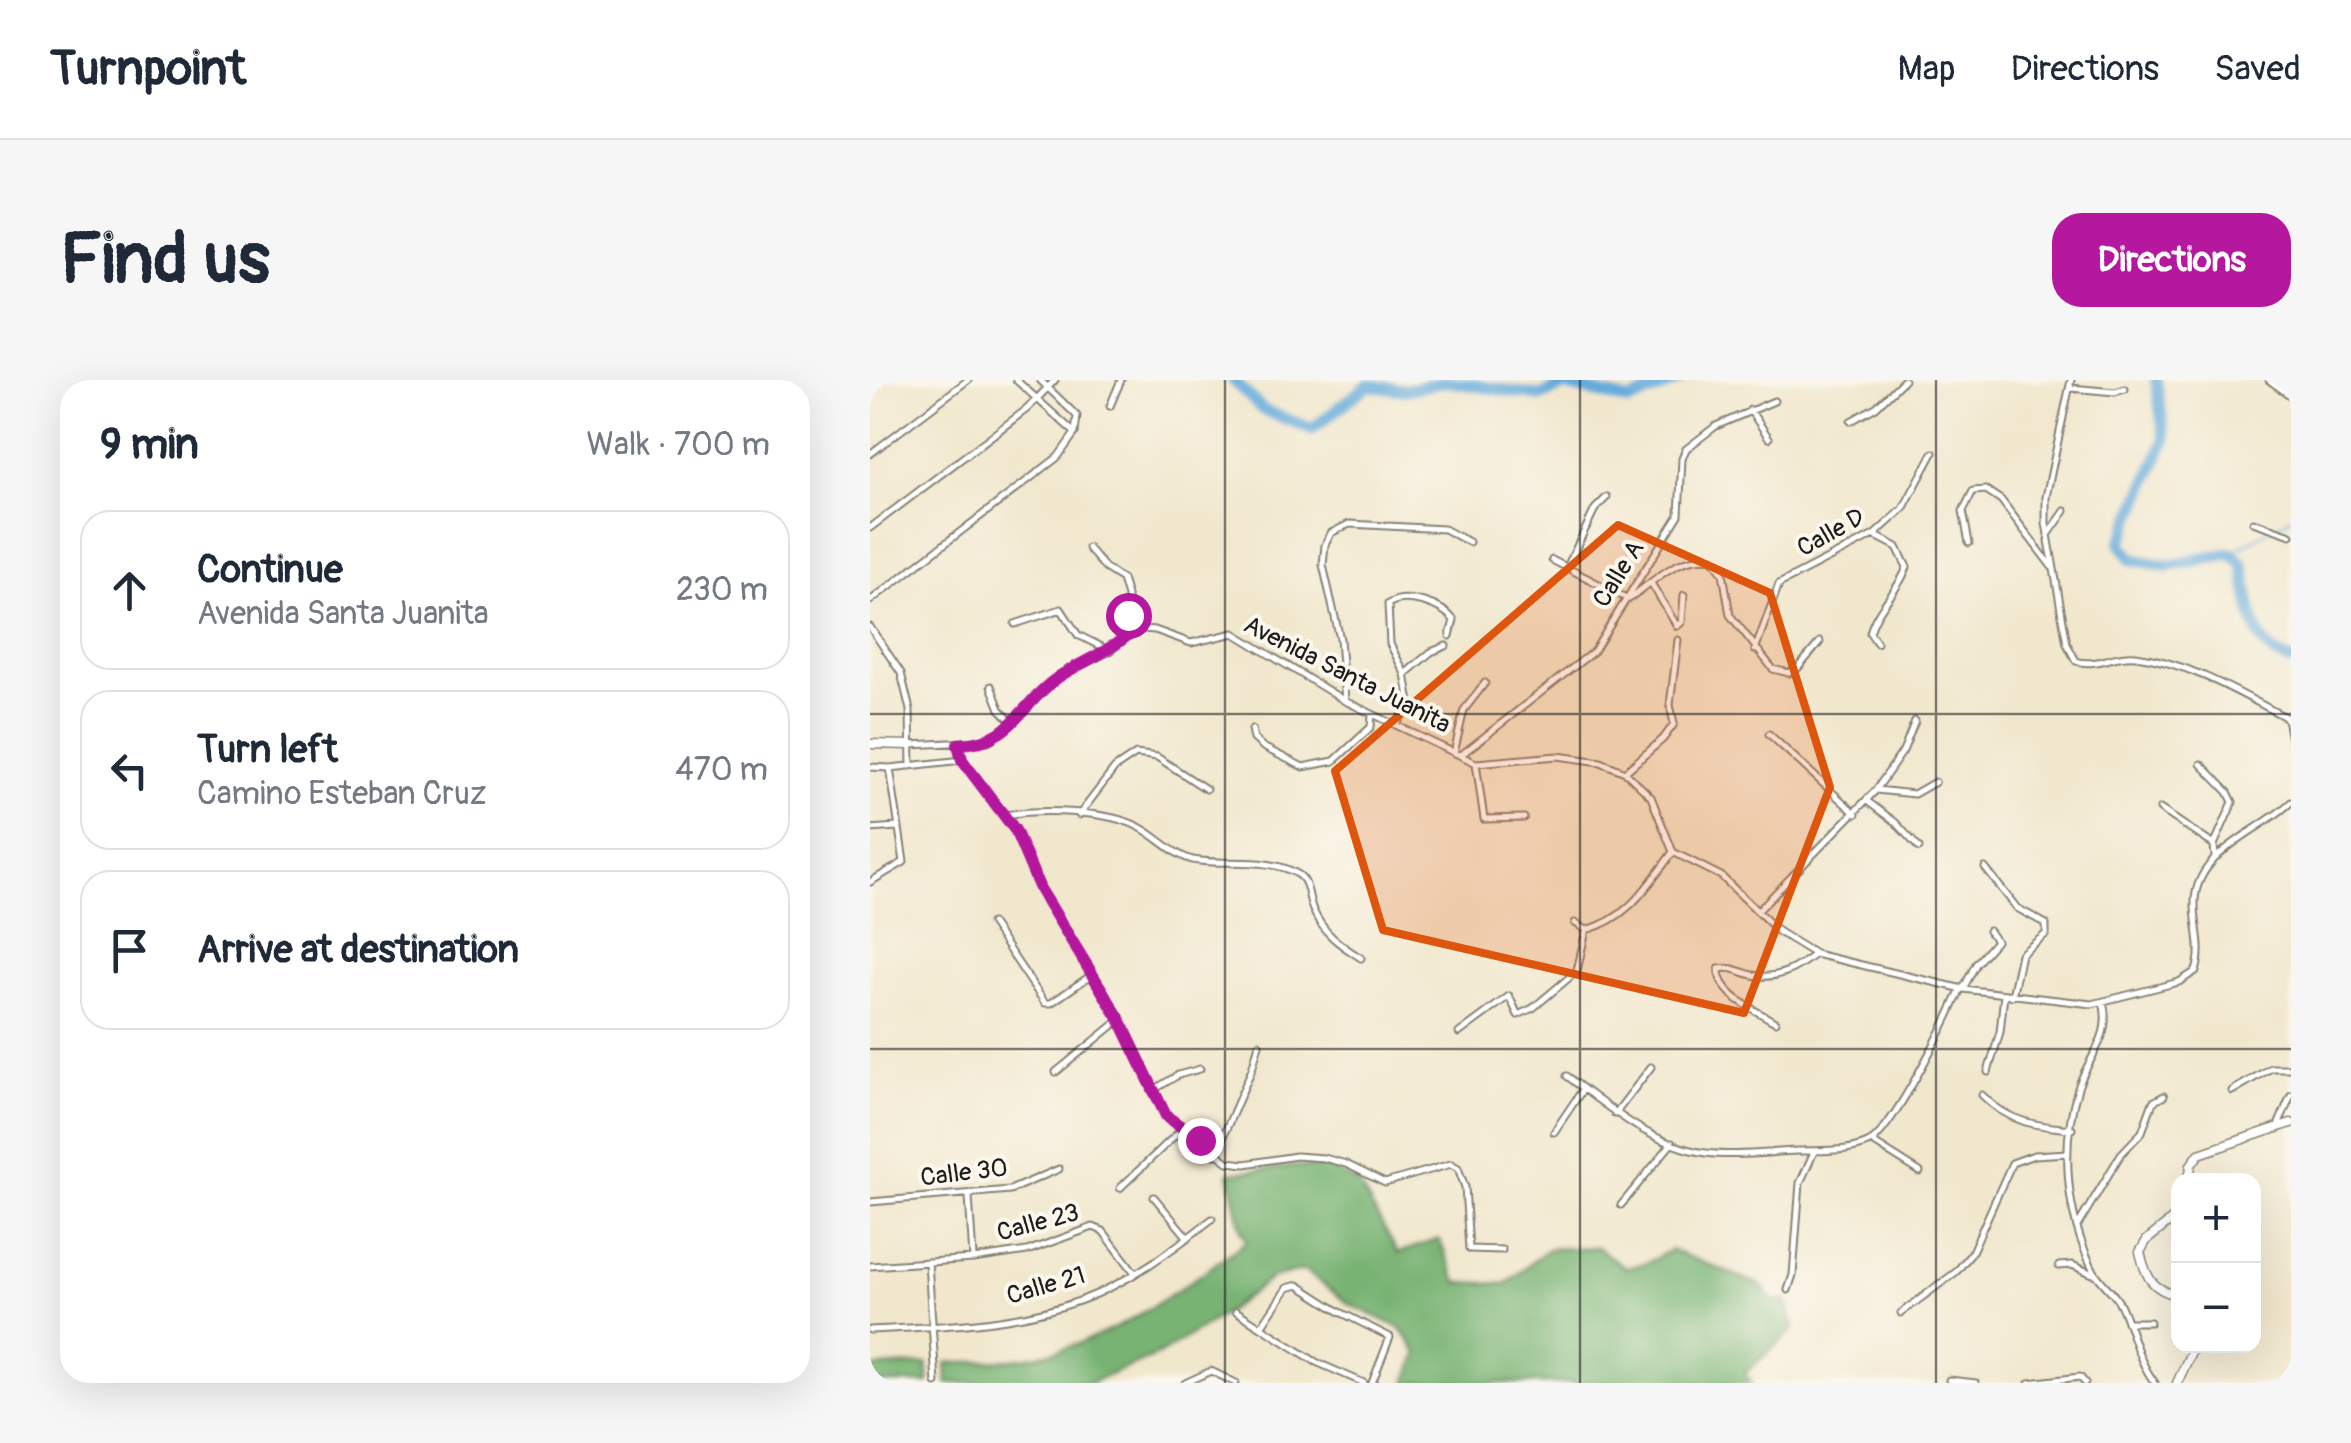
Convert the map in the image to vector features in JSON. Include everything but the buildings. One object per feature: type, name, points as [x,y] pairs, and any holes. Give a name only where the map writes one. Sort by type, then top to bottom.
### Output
[{"type":"street","points":[[870,454],[968,380]]},
{"type":"street","points":[[1016,380],[1075,433]]},
{"type":"street","points":[[870,602],[1058,458],[1075,433],[1077,416],[1040,380]]},
{"type":"street","points":[[870,528],[1037,400],[1055,380]]},
{"type":"street","points":[[1110,406],[1121,380]]},
{"type":"street","points":[[1851,421],[1876,407],[1904,380]]},
{"type":"street","points":[[2071,380],[2046,497],[2048,535],[2067,644],[2076,661],[2089,665],[2116,656],[2135,656],[2176,666],[2224,685],[2286,718],[2291,740]]},
{"type":"street","points":[[2268,380],[2291,396]]},
{"type":"street","points":[[2071,388],[2115,392],[2124,389]]},
{"type":"street","name":"Calle A","points":[[1457,754],[1594,652],[1679,515],[1686,449],[1716,426],[1774,401]]},
{"type":"street","points":[[1750,410],[1769,438]]},
{"type":"street","name":"Calle D","points":[[1755,650],[1779,584],[1874,535],[1903,509],[1933,453]]},
{"type":"street","points":[[1968,543],[1963,511],[1974,492],[1986,490],[2001,500],[2054,570]]},
{"type":"street","points":[[1567,567],[1595,509],[1607,497]]},
{"type":"street","points":[[2048,535],[2065,511]]},
{"type":"street","points":[[2253,522],[2288,534]]},
{"type":"street","points":[[1345,701],[1340,640],[1323,565],[1325,545],[1332,534],[1349,524],[1444,529],[1468,542]]},
{"type":"street","points":[[1874,535],[1898,547],[1907,567],[1902,583],[1873,620],[1870,632],[1876,643]]},
{"type":"street","points":[[870,744],[988,742],[1058,677],[1110,650],[1128,635],[1127,596],[1122,578],[1106,569],[1088,548]]},
{"type":"street","points":[[1552,560],[1627,600],[1683,561],[1699,556],[1712,559],[1722,572],[1730,615],[1773,669],[1788,673],[1798,668],[1820,642]]},
{"type":"street","points":[[1651,583],[1677,626],[1684,595]]},
{"type":"street","points":[[1397,724],[1410,703],[1404,674],[1390,644],[1388,604],[1396,598],[1407,599],[1447,611],[1454,620],[1450,636]]},
{"type":"street","points":[[1016,624],[1061,609],[1078,635],[1110,650]]},
{"type":"street","points":[[870,627],[901,674],[910,710],[912,766]]},
{"type":"street","name":"Avenida Santa Juanita","points":[[1128,635],[1142,629],[1155,630],[1191,643],[1234,633],[1345,701],[1476,762],[1558,756],[1601,762],[1625,772]]},
{"type":"street","points":[[1678,640],[1670,704],[1674,724],[1663,739],[1625,772],[1650,797],[1673,852],[1721,876],[1779,932],[1815,954],[1962,988],[2092,1004],[2179,982],[2196,971],[2201,957],[2195,899],[2199,882],[2215,858],[2291,802]]},
{"type":"street","points":[[1404,674],[1431,652],[1446,646]]},
{"type":"street","points":[[1457,754],[1464,710],[1484,684]]},
{"type":"street","points":[[992,686],[1000,709],[1012,723]]},
{"type":"street","points":[[1252,730],[1254,739],[1263,747],[1303,767],[1334,761],[1371,727],[1372,714]]},
{"type":"street","points":[[1758,911],[1868,801],[1903,751],[1916,721]]},
{"type":"street","points":[[1769,734],[1856,814]]},
{"type":"street","points":[[958,744],[962,760],[1015,830],[1040,889],[1120,1020],[1166,1116],[1228,1162],[1245,1164],[1296,1156],[1324,1158],[1385,1183],[1451,1164],[1458,1168],[1466,1188],[1469,1249],[1502,1250]]},
{"type":"street","points":[[1079,815],[1115,768],[1136,754],[1157,758],[1206,790]]},
{"type":"street","points":[[870,767],[962,760]]},
{"type":"street","points":[[1476,762],[1484,819],[1524,818]]},
{"type":"street","points":[[2201,764],[2233,802],[2214,846],[2215,858]]},
{"type":"street","points":[[870,882],[904,862],[890,768]]},
{"type":"street","points":[[1876,790],[1914,794],[1935,782]]},
{"type":"street","points":[[1868,801],[1919,848]]},
{"type":"street","points":[[2160,809],[2214,846]]},
{"type":"street","points":[[1006,816],[1038,810],[1138,826],[1189,859],[1276,867],[1297,874],[1304,880],[1323,928],[1339,945],[1361,958]]},
{"type":"street","points":[[870,829],[897,827]]},
{"type":"street","points":[[1575,923],[1586,930],[1632,908],[1673,852]]},
{"type":"street","points":[[1985,868],[2017,908],[2046,924],[2046,934],[2021,954],[2012,996]]},
{"type":"street","points":[[991,923],[1045,1003],[1050,1004],[1093,974]]},
{"type":"street","points":[[1459,1032],[1509,996],[1518,1015],[1532,1008],[1577,971],[1586,930]]},
{"type":"street","points":[[1566,1076],[1615,1114],[1672,1143],[1706,1153],[1846,1148],[1871,1141],[1886,1125],[1976,964],[1996,941],[1989,931]]},
{"type":"street","points":[[1776,1022],[1728,992],[1718,978],[1719,969],[1728,967],[1774,977],[1815,954]]},
{"type":"street","points":[[1988,1072],[2000,1032],[2004,995]]},
{"type":"street","points":[[2104,1002],[2108,1020],[2100,1046],[2078,1087],[2066,1171],[2083,1248],[2096,1275],[2119,1300],[2140,1362],[2155,1383]]},
{"type":"street","points":[[1056,1072],[1120,1020]]},
{"type":"street","points":[[1216,1156],[1259,1044]]},
{"type":"street","points":[[1615,1114],[1651,1067]]},
{"type":"street","points":[[2232,1091],[2271,1068],[2291,1068]]},
{"type":"street","points":[[1152,1091],[1178,1075],[1200,1069]]},
{"type":"street","points":[[1554,1132],[1584,1089]]},
{"type":"street","points":[[1982,1095],[1997,1111],[2026,1125],[2072,1129]]},
{"type":"street","points":[[2276,1131],[2291,1095]]},
{"type":"street","points":[[2078,1226],[2121,1154],[2142,1132],[2153,1102],[2164,1096]]},
{"type":"street","points":[[2190,1173],[2200,1154],[2291,1124]]},
{"type":"street","points":[[1120,1188],[1182,1129]]},
{"type":"street","points":[[1871,1141],[1920,1172]]},
{"type":"street","points":[[1621,1205],[1672,1143]]},
{"type":"street","points":[[1788,1290],[1793,1275],[1800,1183],[1815,1150]]},
{"type":"street","points":[[1901,1314],[1956,1272],[1970,1254],[2012,1163],[2034,1155],[2068,1153]]},
{"type":"street","name":"Calle 30","points":[[870,1202],[1010,1190],[1060,1169]]},
{"type":"street","points":[[970,1196],[973,1259]]},
{"type":"street","points":[[1154,1197],[1188,1238]]},
{"type":"street","name":"Calle 21","points":[[870,1330],[991,1322],[1084,1300],[1136,1274],[1212,1219]]},
{"type":"street","points":[[2171,1221],[2147,1240],[2140,1252],[2152,1285],[2171,1293]]},
{"type":"street","name":"Calle 23","points":[[870,1266],[1027,1251],[1093,1226],[1102,1231],[1136,1274]]},
{"type":"street","points":[[928,1262],[936,1383]]},
{"type":"street","points":[[2059,1266],[2072,1265],[2096,1275]]},
{"type":"street","points":[[1261,1327],[1288,1288],[1298,1286],[1390,1336],[1372,1383]]},
{"type":"street","points":[[1236,1311],[1316,1362],[1364,1383]]},
{"type":"street","points":[[2127,1322],[2150,1322]]},
{"type":"street","points":[[2177,1383],[2191,1353]]},
{"type":"street","points":[[1184,1383],[1210,1371],[1236,1383]]},
{"type":"street","points":[[2029,1383],[2080,1377],[2086,1383]]},
{"type":"street","points":[[1948,1380],[1976,1383]]},
{"type":"highlighted area","points":[[1618,525],[1770,593],[1830,787],[1744,1013],[1383,930],[1335,771]]},
{"type":"green space","points":[[1329,1167],[1358,1183],[1398,1253],[1439,1239],[1457,1282],[1506,1284],[1548,1249],[1597,1247],[1625,1268],[1647,1263],[1671,1250],[1760,1285],[1773,1301],[1786,1301],[1794,1329],[1745,1373],[1752,1383],[1406,1383],[1418,1354],[1401,1328],[1349,1304],[1304,1270],[1271,1278],[1228,1311],[1158,1355],[1089,1383],[947,1383],[946,1363],[1039,1355],[1096,1337],[1149,1309],[1247,1241],[1229,1173]]},
{"type":"green space","points":[[927,1364],[929,1383],[870,1383],[870,1368]]},
{"type":"waterway","points":[[1233,380],[1263,410],[1312,429],[1368,385],[1405,390],[1446,381],[1541,396],[1564,385],[1630,401],[1679,380]]},
{"type":"waterway","points":[[2156,380],[2165,440],[2121,543],[2132,559],[2168,566],[2231,553],[2243,564],[2259,635],[2277,655],[2291,661]]},
{"type":"waterway","points":[[2275,527],[2291,517]]},
{"type":"waterway","points":[[2231,553],[2268,531]]},
{"type":"route","points":[[1128,615],[1128,635],[1110,650],[1058,677],[988,742],[958,744],[962,760],[1015,830],[1040,889],[1120,1020],[1166,1116],[1200,1140]]}]
